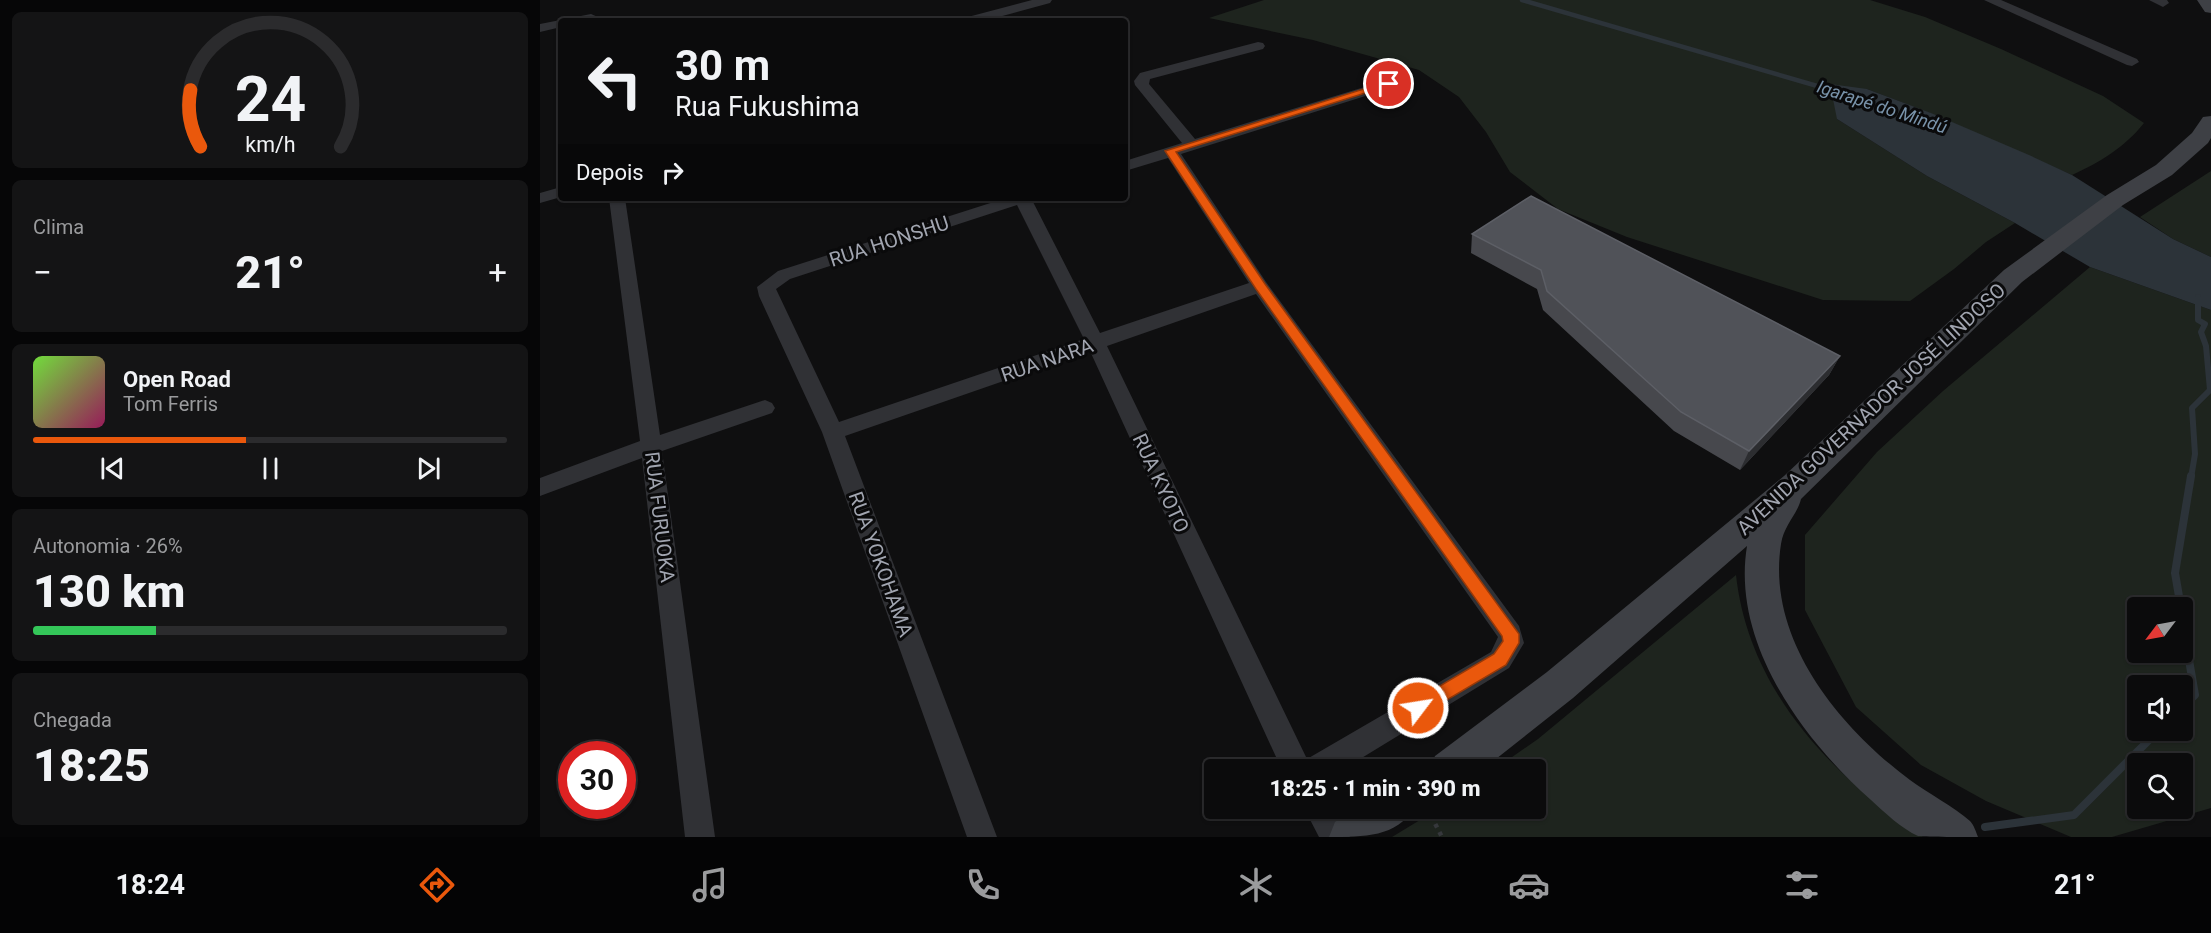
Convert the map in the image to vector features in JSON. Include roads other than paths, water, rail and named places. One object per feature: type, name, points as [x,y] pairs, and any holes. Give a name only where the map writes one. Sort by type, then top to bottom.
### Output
[{"type":"main road","points":[[2206,0],[2211,8]]},
{"type":"main road","name":"AVENIDA GOVERNADOR JOSÉ LINDOSO","points":[[1463,759],[1560,685],[1795,485],[2013,276],[2115,200],[2164,170],[2200,138],[2211,122]]},
{"type":"main road","points":[[1795,485],[1770,523],[1760,571],[1770,629],[1800,692],[1843,746],[1878,781],[1918,813],[1958,837]]},
{"type":"main road","points":[[1350,837],[1377,819]]},
{"type":"street","points":[[980,18],[1047,0]]},
{"type":"street","points":[[1997,1],[2132,62]]},
{"type":"street","points":[[540,28],[558,24]]},
{"type":"street","points":[[1191,145],[1142,86],[1141,81],[1145,76],[1258,45]]},
{"type":"street","points":[[1128,165],[1389,84]]},
{"type":"street","points":[[1170,151],[1260,286],[1510,634],[1511,643],[1500,660],[1334,759]]},
{"type":"street","points":[[540,198],[558,193]]},
{"type":"street","name":"RUA FURUOKA","points":[[617,201],[700,837]]},
{"type":"street","name":"RUA HONSHU","points":[[768,296],[766,287],[784,275],[1013,201]]},
{"type":"street","name":"RUA KYOTO","points":[[1024,201],[1096,344],[1292,759]]},
{"type":"street","name":"RUA NARA","points":[[832,432],[1096,344],[1260,286]]},
{"type":"street","name":"RUA YOKOHAMA","points":[[768,296],[832,432],[979,836]]},
{"type":"street","points":[[540,487],[651,446],[765,408]]},
{"type":"street","points":[[1324,819],[1335,837]]},
{"type":"water","points":[[1830,84],[1867,89],[1931,113],[2029,155],[2072,175],[2173,239],[2211,257],[2211,310],[2090,267],[2015,223],[1927,176],[1837,119]]},
{"type":"waterway","name":"Igarapé do Mindú","points":[[1522,0],[1838,92]]},
{"type":"waterway","points":[[2191,478],[2195,454],[2192,408],[2210,390],[2206,346],[2201,332],[2205,324],[2198,320],[2198,297]]},
{"type":"waterway","points":[[2179,597],[2175,573],[2191,476]]},
{"type":"waterway","points":[[2190,663],[2192,675]]},
{"type":"waterway","points":[[2193,683],[2195,695],[2193,697]]},
{"type":"waterway","points":[[1985,827],[2074,815],[2148,741]]}]
